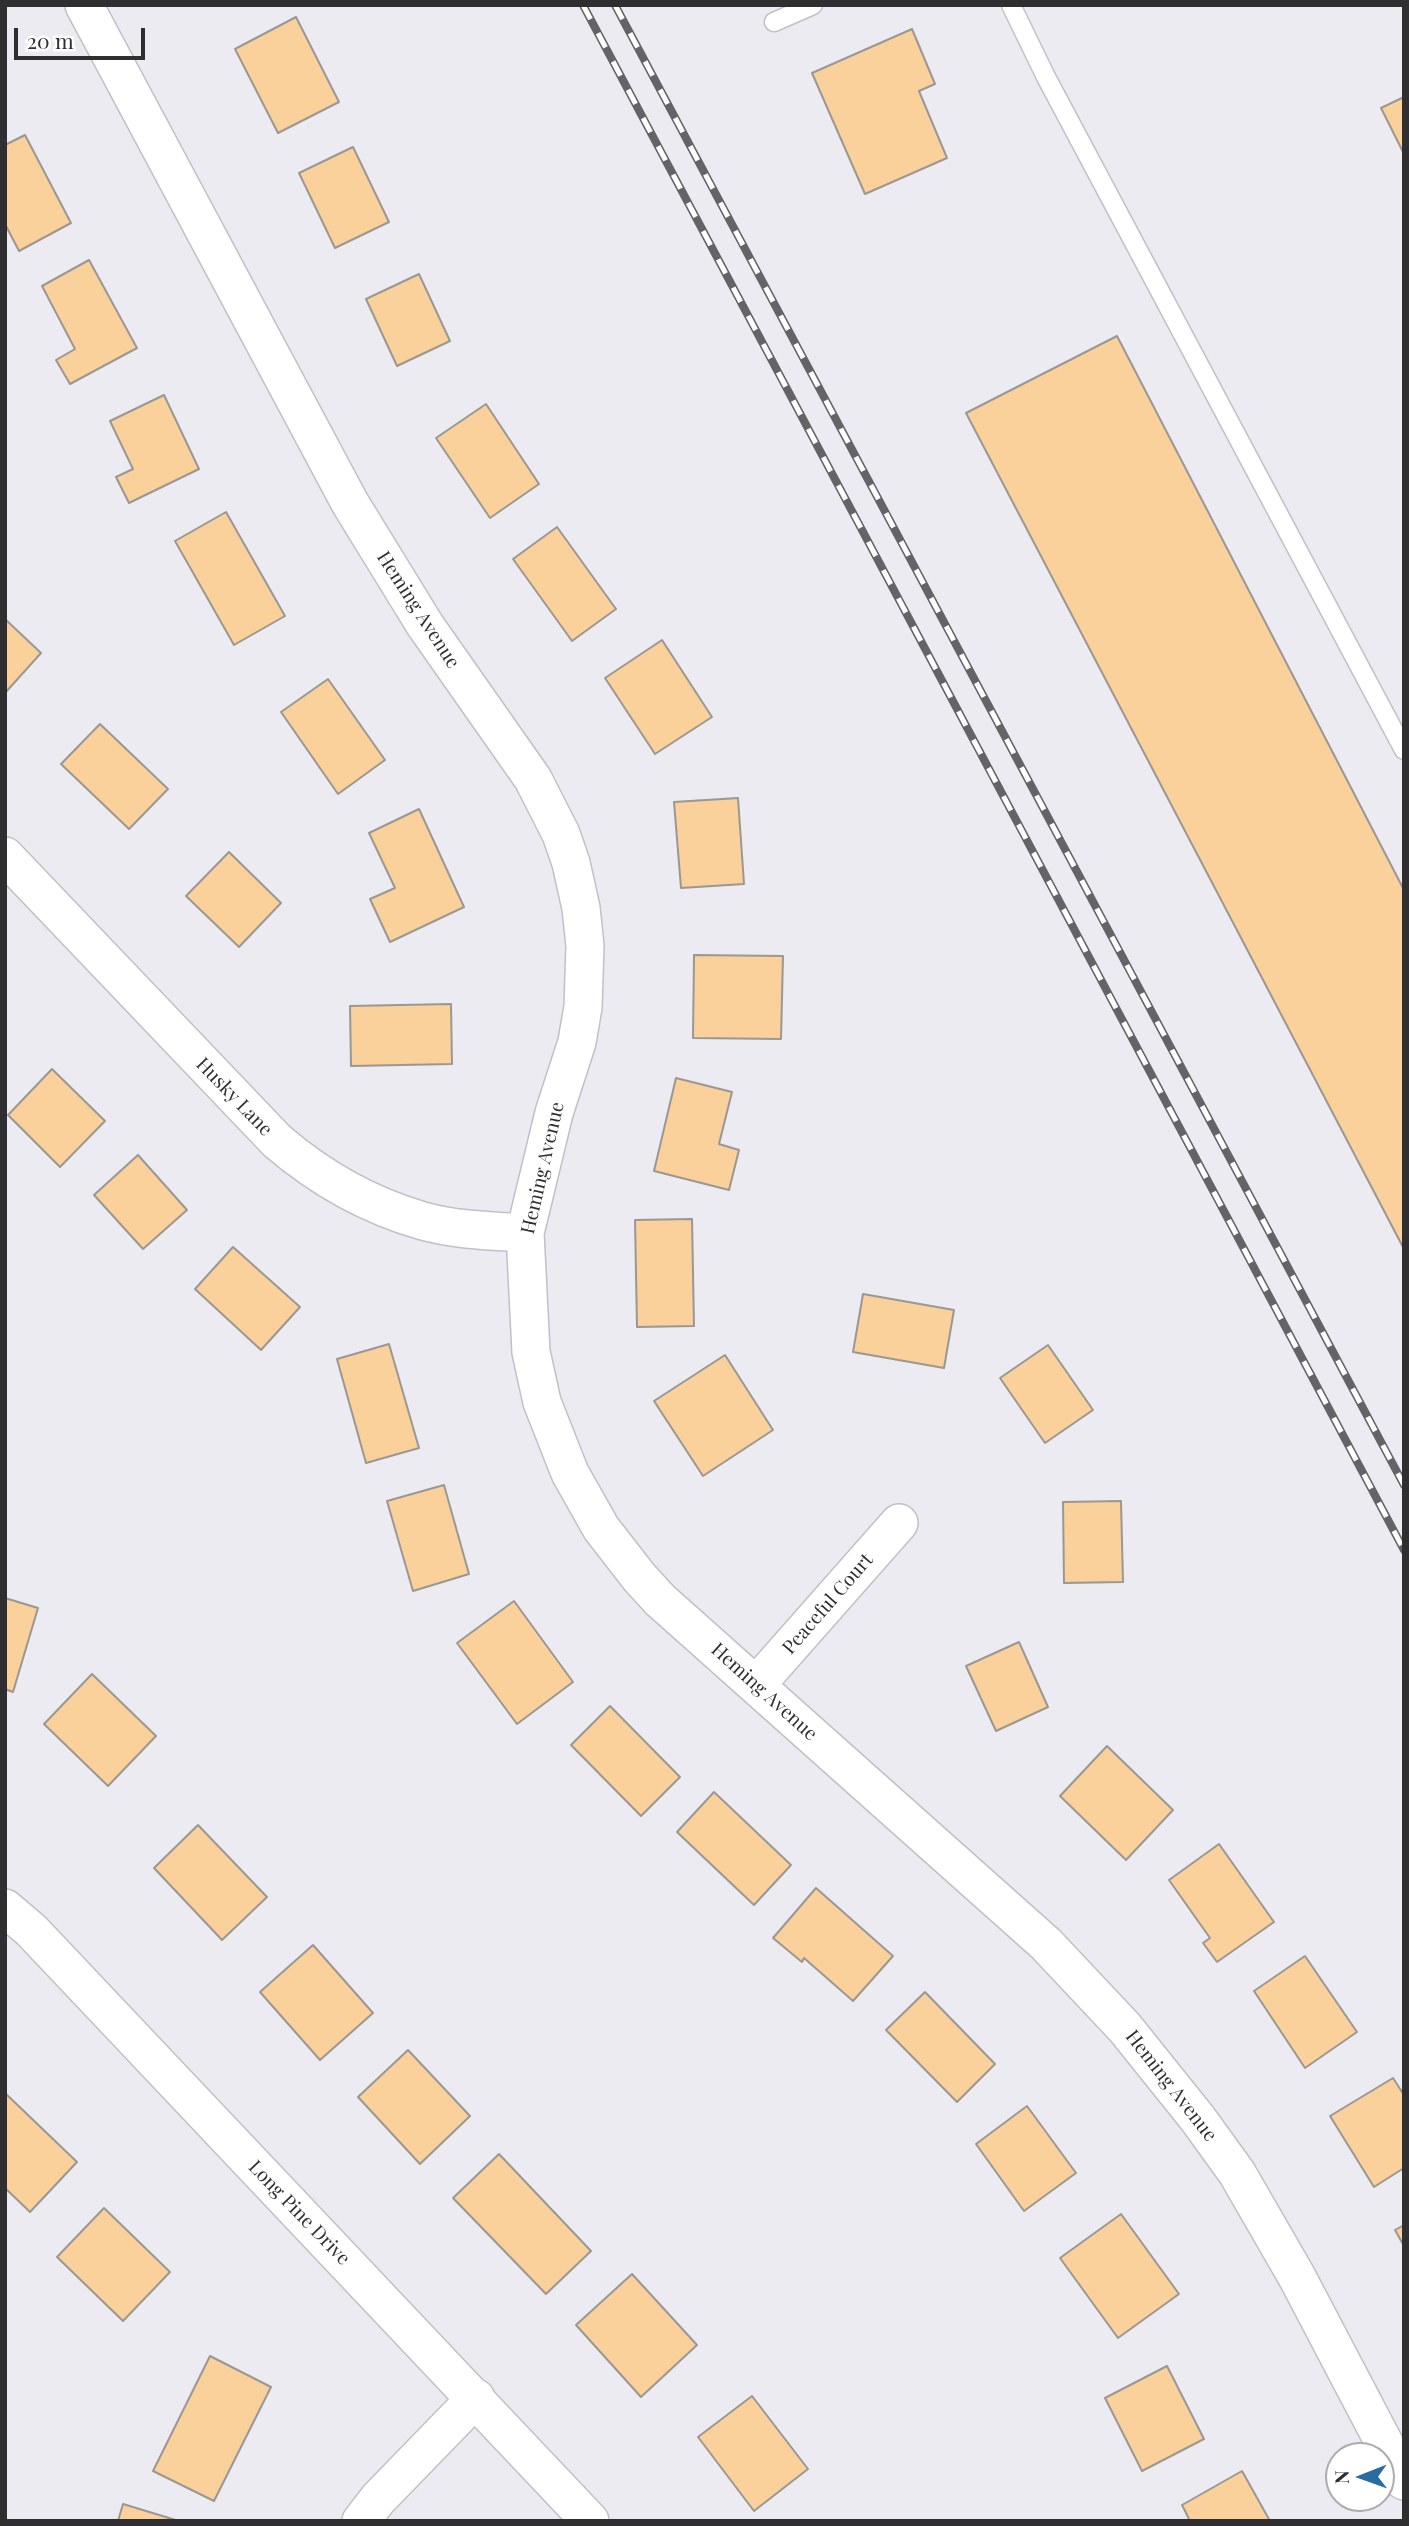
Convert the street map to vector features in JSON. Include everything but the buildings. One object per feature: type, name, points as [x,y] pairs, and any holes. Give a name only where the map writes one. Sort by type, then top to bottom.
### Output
[{"type":"street","name":"Heming Avenue","points":[[85,5],[350,503],[425,625],[533,779],[561,834],[571,863],[581,908],[585,946],[583,1007],[577,1042],[554,1113],[525,1233],[531,1352],[542,1402],[570,1473],[601,1528],[660,1600],[1046,1944],[1125,2028],[1198,2119],[1237,2173],[1297,2277],[1404,2481]]},
{"type":"street","name":"Husky Lane","points":[[5,856],[277,1141],[303,1163],[362,1199],[424,1221],[479,1230],[525,1233]]},
{"type":"street","name":"Peaceful Court","points":[[757,1684],[899,1523]]},
{"type":"street","name":"Long Pine Drive","points":[[5,1908],[31,1930],[590,2521]]},
{"type":"street","points":[[361,2521],[378,2499],[476,2398]]},
{"type":"lane","points":[[774,22],[813,5]]},
{"type":"lane","points":[[1011,5],[1046,77],[1404,750]]},
{"type":"railway","points":[[583,5],[1404,1550]]},
{"type":"railway","points":[[615,5],[1404,1485]]}]
